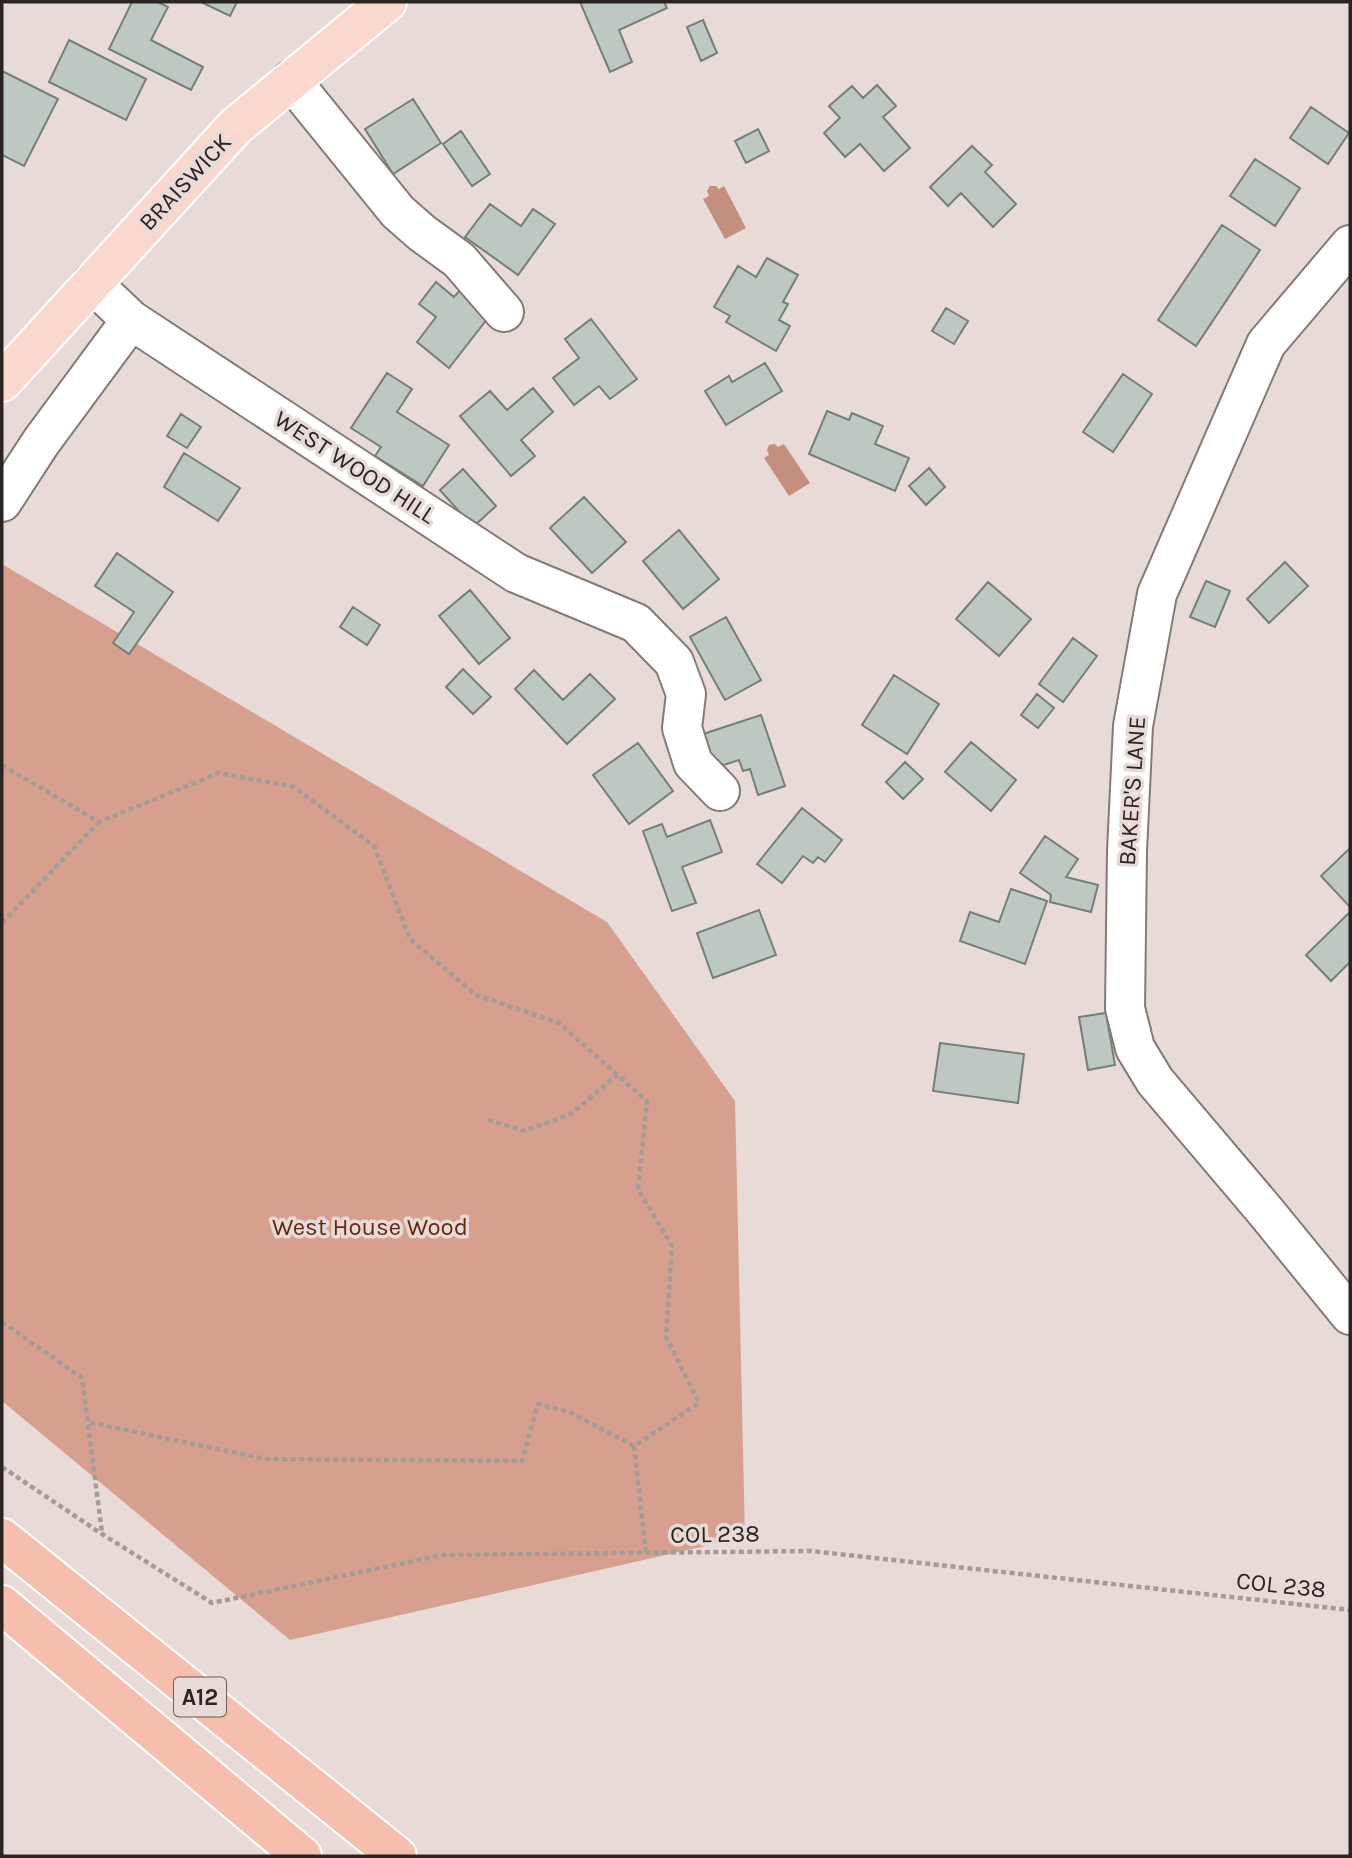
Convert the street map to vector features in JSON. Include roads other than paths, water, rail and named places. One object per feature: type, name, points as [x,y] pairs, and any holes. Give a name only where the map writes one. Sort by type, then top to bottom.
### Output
[{"type":"highway","name":"A12","points":[[2,1538],[397,1856]]},
{"type":"highway","name":"A12","points":[[2,1605],[302,1856]]},
{"type":"main road","name":"BRAISWICK","points":[[2,382],[236,126],[387,2]]},
{"type":"street","points":[[291,80],[398,212],[459,260],[503,312]]},
{"type":"street","name":"BAKER'S LANE","points":[[1350,245],[1266,344],[1157,594],[1133,726],[1127,851],[1125,1008],[1135,1048],[1155,1081],[1350,1315]]},
{"type":"street","name":"WEST WOOD HILL","points":[[92,283],[131,320],[516,573],[636,623],[674,662],[686,694],[682,729],[693,763],[720,791]]},
{"type":"street","points":[[2,502],[41,442],[131,320]]},
{"type":"park label","name":"West House Wood","points":[[370,1227]]}]
